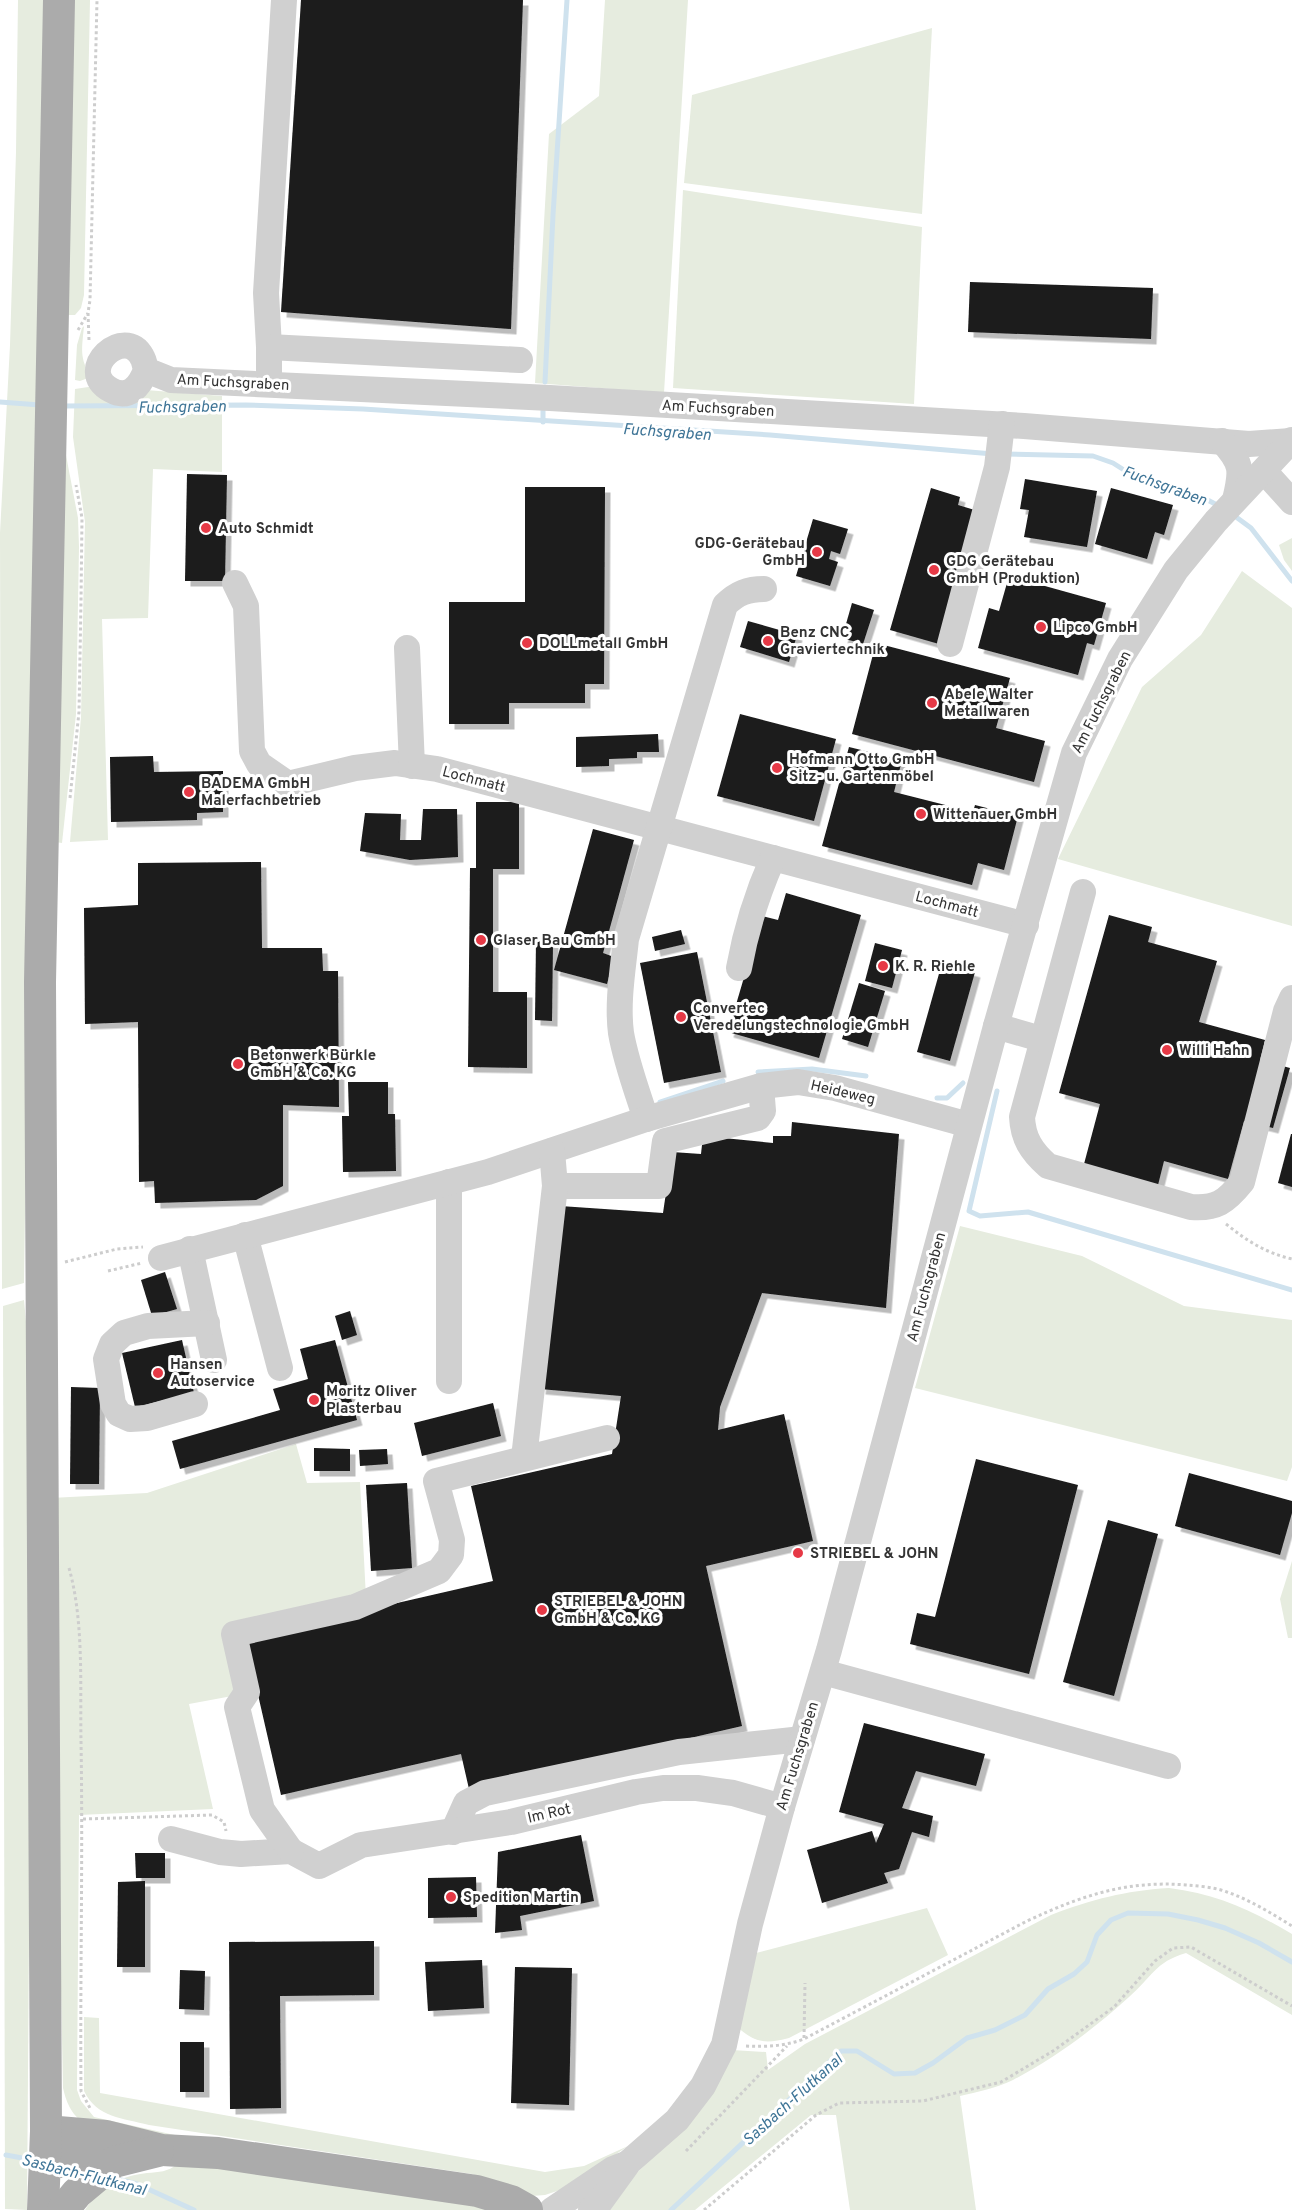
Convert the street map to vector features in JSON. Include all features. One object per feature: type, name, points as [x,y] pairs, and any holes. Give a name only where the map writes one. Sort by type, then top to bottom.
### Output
[{"type":"main road","points":[[44,2210],[46,2131],[40,982],[59,0]]},
{"type":"main road","points":[[46,2131],[106,2136],[162,2150],[218,2153],[477,2191],[511,2201],[527,2210]]},
{"type":"main road","points":[[45,2162],[111,2165],[162,2150]]},
{"type":"main road","points":[[63,2210],[77,2193],[111,2165]]},
{"type":"street","points":[[269,384],[266,292],[284,0]]},
{"type":"street","points":[[269,347],[520,360]]},
{"type":"street","name":"Am Fuchsgraben","points":[[146,370],[171,380],[550,398],[1000,445],[1222,441],[1249,444],[1291,440]]},
{"type":"street","name":"Am Fuchsgraben","points":[[591,2210],[600,2202],[629,2162],[677,2120],[703,2086],[724,2045],[750,1924],[822,1672],[996,1026],[1074,753],[1120,659],[1176,570],[1234,500],[1291,440]]},
{"type":"street","points":[[1222,441],[1236,457],[1240,478],[1234,500]]},
{"type":"street","points":[[950,644],[1000,445]]},
{"type":"street","points":[[1264,471],[1292,502]]},
{"type":"street","name":"Lochmatt","points":[[235,583],[246,606],[252,751],[259,764],[288,784],[355,768],[395,763],[437,769],[1026,925]]},
{"type":"street","points":[[555,1186],[659,1186],[665,1140],[652,1117],[627,1059],[621,1031],[620,991],[626,939],[725,605],[734,597],[750,589],[764,589]]},
{"type":"street","points":[[407,648],[412,766]]},
{"type":"street","points":[[739,968],[746,928],[773,858]]},
{"type":"street","points":[[1083,892],[1041,1039],[1022,1117],[1027,1143],[1048,1166],[1191,1207],[1206,1208],[1219,1204],[1232,1195],[1242,1182],[1285,1039],[1286,1011],[1292,998]]},
{"type":"street","points":[[996,1026],[1041,1039]]},
{"type":"street","name":"Heideweg","points":[[154,1252],[190,1249],[488,1172],[652,1117],[761,1086],[798,1082],[835,1088],[969,1125]]},
{"type":"street","points":[[665,1140],[758,1118],[763,1111],[761,1086]]},
{"type":"street","points":[[524,1458],[555,1186],[552,1150]]},
{"type":"street","points":[[449,1182],[449,1381]]},
{"type":"street","points":[[245,1235],[280,1368]]},
{"type":"street","points":[[190,1249],[214,1360]]},
{"type":"street","points":[[195,1404],[147,1418],[130,1419],[119,1414],[113,1404],[106,1359],[112,1344],[124,1333],[148,1326],[207,1323]]},
{"type":"street","points":[[291,1851],[262,1810],[237,1707],[247,1692],[234,1634],[355,1606],[439,1571],[451,1555],[452,1540],[436,1481],[607,1438]]},
{"type":"street","points":[[822,1672],[1168,1766]]},
{"type":"street","points":[[453,1832],[465,1803],[485,1793],[679,1752],[802,1739]]},
{"type":"street","name":"Im Rot","points":[[291,1851],[319,1866],[361,1845],[511,1822],[636,1792],[663,1788],[697,1788],[733,1793],[782,1807]]},
{"type":"street","points":[[171,1839],[220,1852],[240,1854],[291,1851]]},
{"type":"street","name":"Am Fuchsgraben","points":[[552,2210],[613,2169],[629,2162]]},
{"type":"path","points":[[88,314],[97,0]]},
{"type":"path","points":[[70,803],[79,712],[81,612],[82,518],[74,477]]},
{"type":"path","points":[[1206,1208],[1248,1240],[1272,1254],[1292,1259]]},
{"type":"path","points":[[60,1263],[117,1249],[154,1252]]},
{"type":"path","points":[[108,1271],[154,1252]]},
{"type":"path","points":[[69,1568],[76,1609],[80,1663],[81,2091],[91,2110],[97,2114]]},
{"type":"path","points":[[724,2045],[767,2047],[788,2045],[804,2039],[1027,1920],[1064,1903],[1102,1890],[1162,1883],[1225,1891],[1261,1907],[1292,1926]]},
{"type":"path","points":[[704,2210],[816,2115],[839,2103],[923,2101],[1001,2082],[1053,2051],[1114,2007],[1155,1961],[1173,1948],[1191,1947],[1292,2006]]},
{"type":"path","points":[[804,2039],[805,1983]]},
{"type":"path","points":[[686,2151],[788,2045]]},
{"type":"shaded area","points":[[18,0],[47,0],[36,450],[24,1283],[2,1289],[0,533],[10,345]]},
{"type":"shaded area","points":[[70,0],[90,0],[84,295],[81,308],[75,315],[66,315]]},
{"type":"shaded area","points":[[605,0],[688,0],[664,393],[535,383],[549,134],[599,96]]},
{"type":"shaded area","points":[[932,28],[922,214],[684,183],[692,95]]},
{"type":"shaded area","points":[[683,190],[922,227],[914,404],[673,388]]},
{"type":"shaded area","points":[[84,326],[83,358],[91,377],[80,381],[75,380],[77,345]]},
{"type":"shaded area","points":[[95,386],[222,396],[222,472],[153,469],[148,618],[102,619],[108,840],[70,842],[81,717],[85,522],[73,437],[75,389]]},
{"type":"shaded area","points":[[65,450],[78,518],[79,547],[76,714],[62,843],[55,842]]},
{"type":"shaded area","points":[[1292,538],[1292,571],[1284,560],[1279,545]]},
{"type":"shaded area","points":[[1242,571],[1292,608],[1292,926],[1058,859],[1142,687],[1201,635]]},
{"type":"shaded area","points":[[960,1226],[1082,1256],[1184,1306],[1292,1320],[1292,1467],[1287,1481],[915,1388]]},
{"type":"shaded area","points":[[24,1300],[28,1344],[30,1801],[27,2210],[5,2209],[3,1306]]},
{"type":"shaded area","points":[[296,1444],[307,1483],[360,1482],[366,1598],[243,1694],[189,1704],[213,1809],[79,1815],[77,2090],[81,2101],[94,2117],[197,2140],[87,2126],[71,2109],[63,2088],[51,1498],[147,1493]]},
{"type":"shaded area","points":[[1292,1561],[1292,1638],[1288,1638],[1280,1599]]},
{"type":"shaded area","points":[[1169,1888],[1203,1894],[1233,1904],[1292,1934],[1292,2015],[1186,1953],[1167,1961],[1116,2009],[1059,2053],[1007,2083],[960,2096],[976,2210],[850,2210],[836,2115],[811,2115],[695,2210],[608,2210],[614,2196],[687,2122],[732,2050],[766,2052],[768,2070],[805,2044],[1051,1915],[1109,1897]]},
{"type":"shaded area","points":[[927,1908],[948,1955],[789,2038],[761,2041],[737,2027],[756,1953]]},
{"type":"shaded area","points":[[84,2017],[99,2018],[100,2093],[545,2172],[584,2166],[628,2146],[566,2188],[545,2195],[531,2196],[472,2174],[130,2121],[103,2112],[89,2100],[84,2091]]},
{"type":"shaded area","points":[[177,2164],[222,2164],[499,2210],[85,2210],[97,2195],[119,2180],[163,2171]]},
{"type":"building","points":[[301,0],[523,0],[511,329],[281,312]]},
{"type":"building","points":[[970,282],[1153,288],[1151,339],[968,332]]},
{"type":"building","name":"Auto Schmidt","points":[[187,474],[227,475],[225,581],[185,581]]},
{"type":"building","points":[[1025,479],[1097,491],[1087,547],[1024,537],[1029,510],[1020,509]]},
{"type":"building","name":"DOLLmetall GmbH","points":[[525,487],[605,487],[604,684],[585,684],[585,703],[509,703],[509,724],[449,724],[449,602],[525,602]]},
{"type":"building","name":"GDG Gerätebau GmbH (Produktion)","points":[[931,488],[960,497],[958,505],[978,511],[939,644],[890,630]]},
{"type":"building","points":[[1111,488],[1173,505],[1164,535],[1155,532],[1147,559],[1095,544]]},
{"type":"building","name":"GDG-Gerätebau GmbH","points":[[813,519],[848,529],[840,554],[831,551],[829,559],[838,562],[830,586],[796,576]]},
{"type":"building","name":"Lipco GmbH","points":[[1009,576],[1106,603],[1094,645],[1087,643],[1078,675],[978,648],[989,608],[999,611]]},
{"type":"building","points":[[852,603],[874,610],[863,644],[842,638]]},
{"type":"building","name":"Benz CNC Graviertechnik","points":[[748,621],[797,635],[789,662],[740,647]]},
{"type":"building","name":"Abele Walter Metallwaren","points":[[876,643],[1010,678],[996,728],[1045,741],[1034,782],[852,734]]},
{"type":"building","name":"Hofmann Otto GmbH Sitz- u. Gartenmöbel","points":[[740,714],[836,739],[814,821],[717,796]]},
{"type":"building","points":[[658,734],[659,752],[637,752],[637,758],[609,759],[609,766],[576,767],[576,737]]},
{"type":"building","name":"Wittenauer GmbH","points":[[849,747],[902,760],[894,792],[973,812],[975,805],[1018,816],[1004,870],[978,863],[972,885],[822,846]]},
{"type":"building","points":[[153,756],[154,772],[223,771],[223,812],[197,813],[197,820],[111,822],[110,757]]},
{"type":"building","name":"Glaser Bau GmbH","points":[[476,802],[519,802],[519,869],[493,869],[493,992],[527,992],[527,1068],[468,1067],[470,868],[476,868]]},
{"type":"building","points":[[423,809],[457,809],[458,857],[410,860],[360,851],[365,813],[401,814],[400,840],[421,840]]},
{"type":"building","points":[[593,829],[634,840],[603,953],[614,957],[607,984],[554,970]]},
{"type":"building","name":"Betonwerk Bürkle GmbH & Co. KG","points":[[261,862],[262,948],[322,948],[323,971],[338,971],[339,1107],[283,1105],[283,1186],[256,1200],[155,1203],[154,1181],[139,1182],[138,1022],[85,1024],[84,908],[138,905],[138,863]]},
{"type":"building","points":[[786,893],[861,915],[819,1058],[728,1032],[762,916],[778,920]]},
{"type":"building","name":"Willi Hahn","points":[[1109,915],[1152,927],[1148,942],[1217,961],[1199,1022],[1265,1040],[1260,1060],[1290,1068],[1273,1128],[1244,1121],[1228,1179],[1164,1161],[1158,1185],[1084,1164],[1100,1104],[1059,1093]]},
{"type":"building","points":[[681,930],[685,944],[655,951],[652,937]]},
{"type":"building","points":[[536,941],[553,942],[552,1021],[535,1020]]},
{"type":"building","name":"K. R. Riehle","points":[[875,943],[902,950],[892,988],[865,981]]},
{"type":"building","name":"Convertec Veredelungstechnologie GmbH","points":[[697,952],[721,1072],[664,1083],[640,963]]},
{"type":"building","points":[[942,963],[975,972],[950,1061],[917,1052]]},
{"type":"building","points":[[859,983],[885,991],[868,1047],[842,1039]]},
{"type":"building","points":[[348,1082],[388,1082],[388,1114],[395,1114],[396,1171],[343,1172],[342,1116],[349,1116]]},
{"type":"building","name":"STRIEBEL & JOHN GmbH & Co. KG","points":[[792,1122],[899,1134],[886,1308],[762,1293],[720,1407],[718,1430],[784,1414],[813,1541],[706,1566],[742,1726],[469,1789],[461,1754],[281,1795],[245,1638],[493,1581],[471,1486],[612,1454],[621,1396],[540,1389],[560,1206],[663,1213],[672,1152],[701,1154],[703,1136],[773,1143],[773,1136],[791,1136]]},
{"type":"building","points":[[1292,1134],[1292,1187],[1278,1183]]},
{"type":"building","points":[[165,1272],[177,1309],[152,1316],[141,1280]]},
{"type":"building","points":[[350,1311],[357,1335],[342,1340],[335,1316]]},
{"type":"building","name":"Hansen Autoservice","points":[[182,1340],[194,1393],[135,1407],[122,1353]]},
{"type":"building","points":[[335,1340],[357,1420],[180,1469],[172,1441],[280,1410],[273,1389],[308,1379],[300,1349]]},
{"type":"building","points":[[71,1387],[100,1388],[99,1484],[70,1484]]},
{"type":"building","points":[[493,1403],[501,1436],[422,1456],[414,1423]]},
{"type":"building","points":[[314,1448],[350,1449],[350,1471],[314,1471]]},
{"type":"building","points":[[387,1449],[388,1464],[360,1466],[359,1450]]},
{"type":"building","points":[[976,1459],[1078,1485],[1029,1674],[910,1644],[917,1613],[935,1617]]},
{"type":"building","points":[[1189,1473],[1292,1501],[1292,1513],[1280,1555],[1175,1526]]},
{"type":"building","points":[[407,1483],[412,1568],[371,1571],[366,1485]]},
{"type":"building","points":[[1108,1520],[1158,1534],[1114,1696],[1063,1682]]},
{"type":"building","points":[[864,1723],[985,1754],[976,1786],[916,1771],[902,1808],[933,1816],[929,1837],[912,1832],[899,1869],[884,1873],[888,1883],[822,1903],[807,1850],[872,1831],[876,1843],[884,1824],[839,1812]]},
{"type":"building","points":[[581,1835],[594,1901],[520,1916],[522,1930],[495,1933],[498,1852]]},
{"type":"building","points":[[135,1853],[165,1853],[165,1878],[136,1878]]},
{"type":"building","points":[[476,1877],[477,1917],[428,1918],[428,1878]]},
{"type":"building","points":[[145,1881],[145,1967],[117,1967],[118,1882]]},
{"type":"building","points":[[374,1941],[374,1995],[280,1996],[281,2108],[230,2109],[229,1942]]},
{"type":"building","points":[[482,1960],[484,2008],[428,2011],[425,1962]]},
{"type":"building","points":[[515,1967],[572,1968],[569,2105],[511,2103]]},
{"type":"building","points":[[180,1970],[205,1971],[204,2010],[179,2009]]},
{"type":"building","points":[[180,2042],[204,2042],[204,2092],[180,2092]]},
{"type":"waterway","points":[[545,382],[567,0]]},
{"type":"waterway","name":"Fuchsgraben","points":[[0,402],[40,405]]},
{"type":"waterway","name":"Fuchsgraben","points":[[62,406],[246,405],[363,409],[770,435],[993,454]]},
{"type":"waterway","points":[[543,408],[543,422]]},
{"type":"waterway","name":"Fuchsgraben","points":[[1005,454],[1093,456],[1113,463],[1135,477],[1200,496],[1219,506]]},
{"type":"waterway","name":"Fuchsgraben","points":[[1232,514],[1251,528],[1292,581]]},
{"type":"waterway","points":[[758,1072],[812,1069],[866,1076]]},
{"type":"waterway","points":[[660,1102],[723,1081]]},
{"type":"waterway","points":[[937,1098],[947,1098],[963,1083]]},
{"type":"waterway","points":[[997,1091],[969,1211],[980,1216],[1028,1212],[1292,1290]]},
{"type":"waterway","name":"Sasbach-Flutkanal","points":[[671,2210],[841,2051],[857,2051],[894,2074],[915,2073],[967,2038],[995,2030],[1025,2015],[1048,1989],[1074,1974],[1087,1962],[1097,1935],[1111,1920],[1128,1913],[1168,1914],[1225,1928],[1259,1943],[1292,1962]]},
{"type":"waterway","name":"Sasbach-Flutkanal","points":[[6,2155],[33,2160]]},
{"type":"waterway","name":"Sasbach-Flutkanal","points":[[113,2178],[137,2184],[194,2210]]},
{"type":"place","name":"Auto Schmidt","points":[[206,528]]},
{"type":"place","name":"GDG-Gerätebau GmbH","points":[[817,552]]},
{"type":"place","name":"GDG Gerätebau GmbH (Produktion)","points":[[934,570]]},
{"type":"place","name":"Lipco GmbH","points":[[1041,627]]},
{"type":"place","name":"Benz CNC Graviertechnik","points":[[768,641]]},
{"type":"place","name":"DOLLmetall GmbH","points":[[527,643]]},
{"type":"place","name":"Abele Walter Metallwaren","points":[[932,703]]},
{"type":"place","name":"Hofmann Otto GmbH Sitz- u. Gartenmöbel","points":[[777,768]]},
{"type":"place","name":"BADEMA GmbH Malerfachbetrieb","points":[[189,792]]},
{"type":"place","name":"Wittenauer GmbH","points":[[921,814]]},
{"type":"place","name":"Glaser Bau GmbH","points":[[481,940]]},
{"type":"place","name":"K. R. Riehle","points":[[883,966]]},
{"type":"place","name":"Convertec Veredelungstechnologie GmbH","points":[[681,1017]]},
{"type":"place","name":"Willi Hahn","points":[[1167,1050]]},
{"type":"place","name":"Betonwerk Bürkle GmbH & Co. KG","points":[[238,1064]]},
{"type":"place","name":"Hansen Autoservice","points":[[158,1373]]},
{"type":"place","name":"Moritz Oliver Plasterbau","points":[[314,1400]]},
{"type":"place","name":"STRIEBEL & JOHN","points":[[798,1553]]},
{"type":"place","name":"STRIEBEL & JOHN GmbH & Co. KG","points":[[542,1610]]},
{"type":"place","name":"Spedition Martin","points":[[451,1897]]}]
